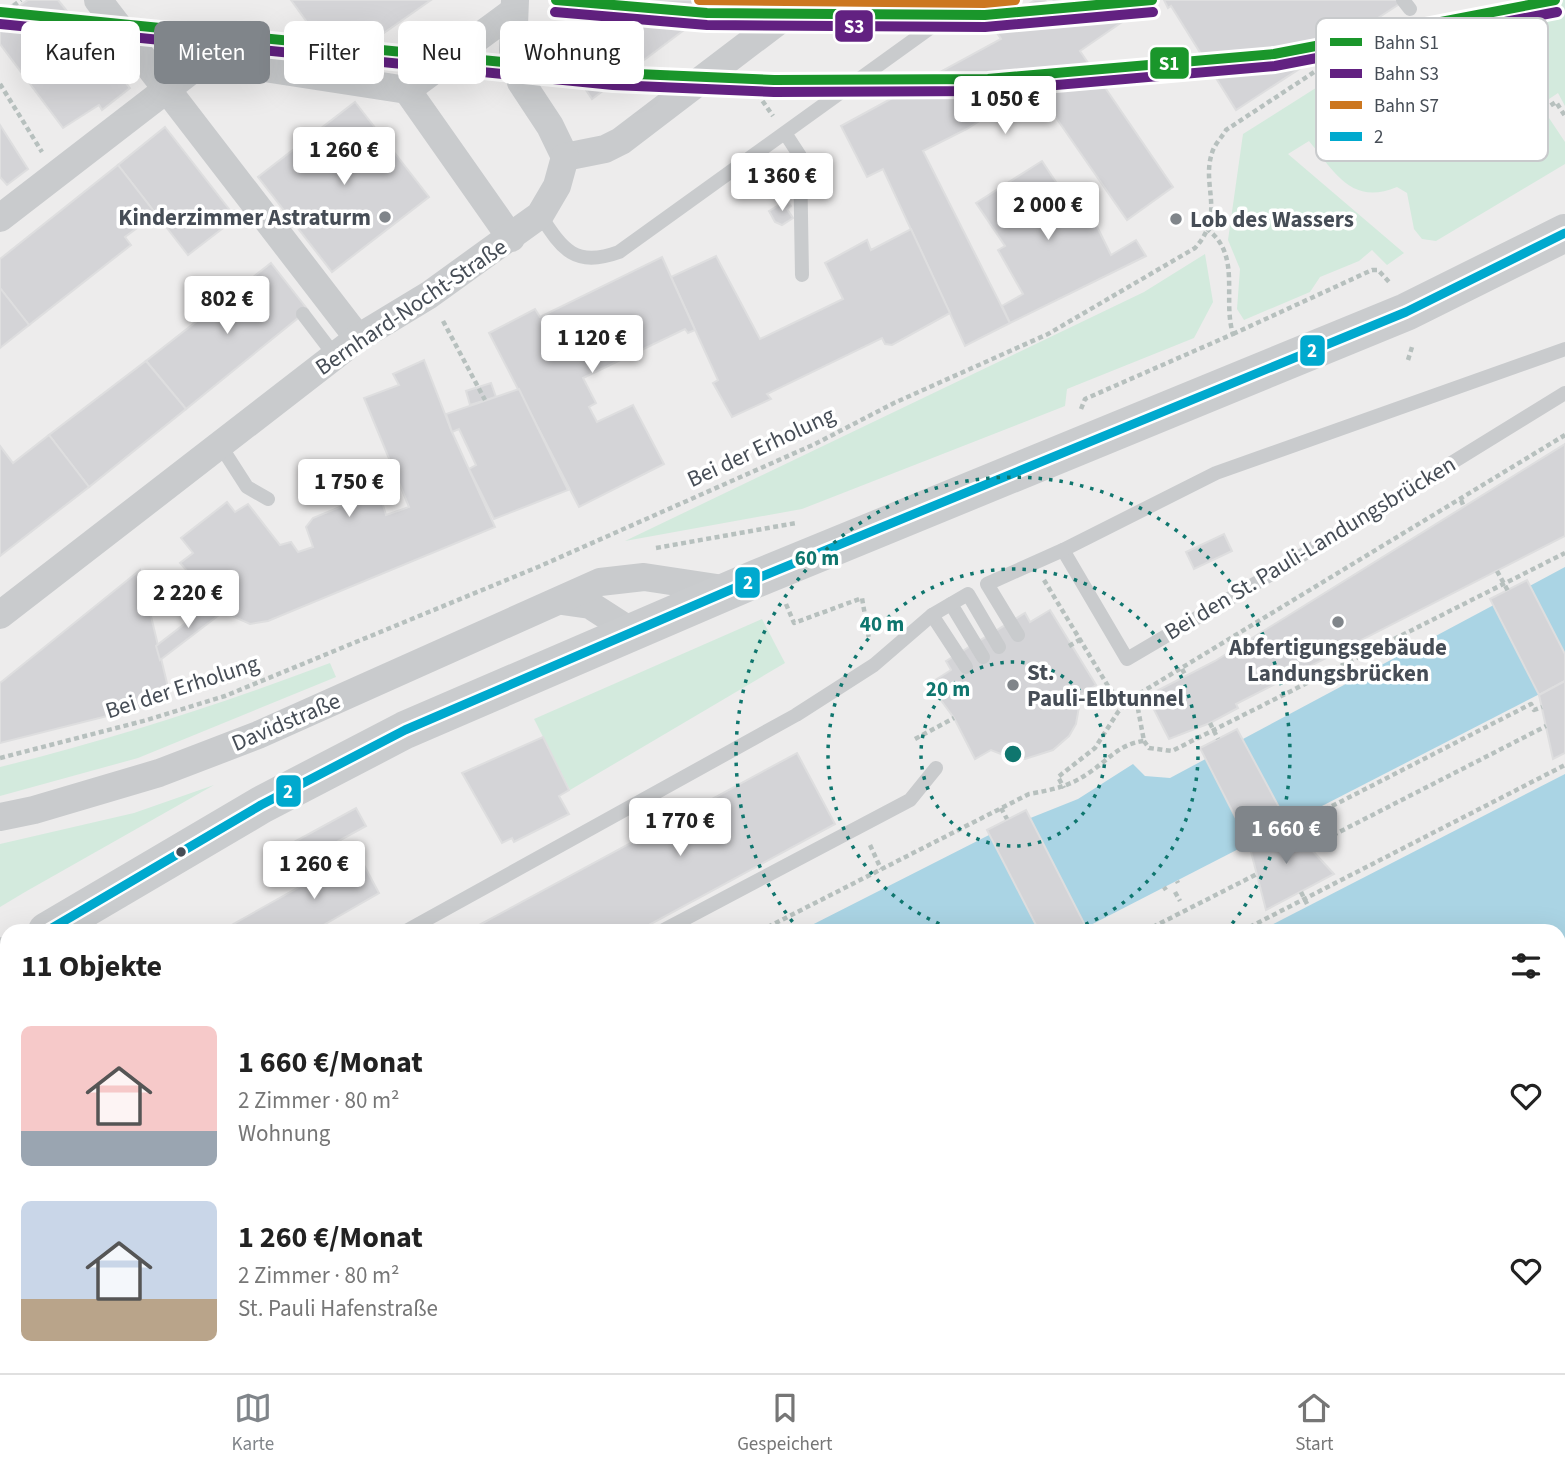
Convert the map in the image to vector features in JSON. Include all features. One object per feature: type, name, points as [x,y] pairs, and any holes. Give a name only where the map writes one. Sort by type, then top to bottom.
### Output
[{"type":"main road","points":[[59,924],[261,805],[405,730],[730,590],[1406,312],[1565,233]]},
{"type":"street","points":[[98,0],[358,338]]},
{"type":"street","points":[[514,6],[513,50],[521,82],[565,157],[614,146],[806,0]]},
{"type":"street","points":[[407,90],[514,6]]},
{"type":"street","points":[[0,218],[206,59],[407,90],[511,238]]},
{"type":"street","name":"Bernhard-Nocht-Straße","points":[[3,607],[358,338],[429,295],[540,215],[557,186],[565,157]]},
{"type":"street","name":"Davidstraße","points":[[0,817],[34,810],[159,773],[258,735],[562,601],[590,586],[630,577],[665,578],[730,590]]},
{"type":"street","points":[[562,601],[590,605],[632,632]]},
{"type":"lane","points":[[540,215],[559,244],[580,258],[598,260],[619,252],[969,0]]},
{"type":"lane","points":[[785,133],[800,156],[802,275]]},
{"type":"lane","points":[[303,314],[335,356]]},
{"type":"lane","points":[[1018,635],[986,584],[1063,550],[1216,473],[1565,349]]},
{"type":"lane","name":"Bei den St. Pauli-Landungsbrücken","points":[[1063,550],[1127,659],[1273,573],[1565,393]]},
{"type":"lane","points":[[219,445],[247,487],[268,499]]},
{"type":"lane","points":[[418,924],[796,716],[874,664],[932,615],[968,594],[999,647]]},
{"type":"lane","points":[[951,604],[983,657]]},
{"type":"lane","points":[[932,615],[966,667]]},
{"type":"lane","points":[[675,924],[910,800],[936,768]]},
{"type":"path","points":[[0,16],[21,0]]},
{"type":"path","points":[[1387,18],[1407,4]]},
{"type":"path","points":[[732,57],[785,133]]},
{"type":"path","points":[[1233,334],[1229,319],[1231,270],[1217,237],[1207,229],[1211,215],[1211,154],[1226,130],[1316,67]]},
{"type":"path","points":[[0,84],[56,175]]},
{"type":"path","points":[[1548,107],[1556,102],[1565,116]]},
{"type":"path","name":"Bei der Erholung","points":[[0,758],[147,720],[225,696],[538,566],[815,444],[894,403],[1048,334],[1195,248],[1205,237],[1207,229]]},
{"type":"path","points":[[1085,398],[1372,270],[1378,270],[1390,283]]},
{"type":"path","points":[[429,295],[485,400]]},
{"type":"path","points":[[1064,788],[1058,777],[1095,748],[1118,712],[1132,698],[1565,435]]},
{"type":"path","points":[[1461,500],[1464,507]]},
{"type":"path","points":[[653,549],[801,522]]},
{"type":"path","points":[[1033,561],[1111,691],[1132,698],[1138,709],[1144,741],[1149,748],[1172,751],[1565,553]]},
{"type":"path","points":[[538,566],[546,570]]},
{"type":"path","points":[[1497,571],[1508,591]]},
{"type":"path","points":[[786,604],[794,623],[862,598],[874,664]]},
{"type":"path","points":[[1069,646],[1081,639]]},
{"type":"path","points":[[1182,669],[1186,676]]},
{"type":"path","points":[[1299,833],[1302,828],[1299,823],[1531,704],[1534,710],[1542,707]]},
{"type":"path","points":[[915,739],[954,718]]},
{"type":"path","points":[[1210,723],[1218,739]]},
{"type":"path","points":[[1310,847],[1546,726]]},
{"type":"path","points":[[774,924],[1029,794],[1064,788],[1090,773],[1109,754],[1130,743],[1144,741]]},
{"type":"path","points":[[1256,924],[1565,765]]},
{"type":"path","points":[[1001,808],[1007,820]]},
{"type":"path","points":[[1158,924],[1257,874]]},
{"type":"path","points":[[1175,892],[1180,901]]},
{"type":"path","points":[[1301,892],[1308,906]]},
{"type":"green space","points":[[1518,0],[1565,0],[1565,106],[1558,93],[1548,100],[1548,18],[1526,18],[1528,17]]},
{"type":"green space","points":[[1316,88],[1316,150],[1309,141],[1288,154],[1404,253],[1387,265],[1372,250],[1359,261],[1320,277],[1310,292],[1244,320],[1237,309],[1240,269],[1228,240],[1243,134]]},
{"type":"green space","points":[[1549,118],[1565,142],[1565,164],[1436,241],[1422,239],[1414,229],[1407,193],[1397,187],[1381,192],[1356,189],[1336,174],[1325,161],[1548,161]]},
{"type":"green space","points":[[1205,254],[1213,302],[1194,338],[1067,389],[1065,406],[802,509],[625,541],[1144,292]]},
{"type":"green space","points":[[762,619],[785,663],[570,790],[534,719]]},
{"type":"green space","points":[[330,663],[336,677],[138,758],[0,796],[0,767],[167,720]]},
{"type":"green space","points":[[214,785],[0,907],[0,844],[134,813]]},
{"type":"water","points":[[1565,567],[1565,924],[814,924],[993,833],[1078,799],[1133,764],[1145,776],[1170,778]]},
{"type":"pier","points":[[1565,681],[1565,774],[1274,924],[1093,924]]},
{"type":"building","points":[[28,0],[58,0],[75,21],[21,21],[21,72],[0,44],[0,13],[16,2],[19,6]]},
{"type":"building","points":[[291,0],[431,0],[384,33],[384,21],[306,21]]},
{"type":"building","points":[[605,0],[724,0],[644,60],[644,21],[576,21]]},
{"type":"building","points":[[1035,0],[1045,0],[1048,5],[1055,0],[1154,0],[1080,51],[1173,187],[1127,220],[1034,86],[967,129],[923,151],[1010,323],[965,346],[883,169],[867,177],[841,126],[1001,39],[993,27]]},
{"type":"building","points":[[1164,0],[1399,0],[1401,3],[1378,18],[1316,18],[1316,58],[1236,110],[1171,6],[1168,8]]},
{"type":"building","points":[[30,84],[127,84],[130,88],[102,110],[99,105],[63,128]]},
{"type":"building","points":[[582,84],[612,84],[592,99]]},
{"type":"building","points":[[355,102],[429,197],[332,272],[258,177]]},
{"type":"building","points":[[0,125],[28,169],[7,185],[0,177]]},
{"type":"building","points":[[165,127],[236,218],[188,255],[118,165]]},
{"type":"building","points":[[1042,161],[1078,215],[1088,208],[1111,255],[1136,240],[1146,256],[1010,323],[1002,306],[1023,294],[998,250],[1005,246],[976,203]]},
{"type":"building","points":[[118,165],[156,214],[125,237],[131,245],[29,325],[0,288],[0,259]]},
{"type":"building","points":[[787,200],[791,206],[787,209],[793,218],[782,225],[775,222],[769,211]]},
{"type":"building","points":[[911,229],[950,313],[892,345],[885,344],[882,338],[767,394],[771,399],[732,417],[713,383],[718,380],[671,277],[716,256],[760,339],[843,299],[825,263],[867,240],[871,250]]},
{"type":"building","points":[[662,257],[695,330],[688,333],[685,329],[583,378],[596,403],[589,407],[597,422],[633,405],[664,464],[579,507],[489,333],[535,309],[540,317]]},
{"type":"building","points":[[271,263],[308,310],[186,409],[146,361]]},
{"type":"building","points":[[0,288],[29,325],[0,348]]},
{"type":"building","points":[[424,360],[452,432],[495,527],[268,621],[250,624],[223,612],[180,563],[193,553],[181,538],[227,502],[235,512],[248,504],[280,545],[291,542],[298,552],[313,547],[306,527],[313,518],[369,495],[381,498],[386,515],[409,507],[364,398],[399,385],[393,374]]},
{"type":"building","points":[[146,361],[186,409],[89,487],[49,435]]},
{"type":"building","points":[[491,383],[496,397],[470,405],[466,391]]},
{"type":"building","points":[[519,389],[568,490],[494,519],[469,469],[476,465],[459,429],[452,432],[446,414]]},
{"type":"building","points":[[49,435],[89,487],[0,556],[0,446],[13,463]]},
{"type":"building","name":"Abfertigungsgebäude Landungsbrücken","points":[[1565,444],[1565,536],[1236,704],[1238,708],[1210,723],[1169,739],[1147,696],[1215,661]]},
{"type":"building","points":[[1224,534],[1232,551],[1194,569],[1186,552]]},
{"type":"building","points":[[140,570],[171,700],[0,743],[0,683]]},
{"type":"building","points":[[1527,580],[1565,654],[1565,681],[1539,695],[1490,599]]},
{"type":"building","points":[[213,602],[223,612],[160,660],[156,646]]},
{"type":"building","name":"St. Pauli-Elbtunnel","points":[[1050,610],[1096,685],[1081,695],[1076,724],[1069,736],[1053,750],[1025,759],[1011,758],[991,750],[975,759],[954,718],[929,684],[951,670],[946,661],[1025,613],[1030,622]]},
{"type":"building","points":[[1565,681],[1565,753],[1553,759],[1539,695]]},
{"type":"building","points":[[1237,729],[1288,824],[1249,844],[1200,748]]},
{"type":"building","points":[[543,737],[569,790],[559,796],[569,814],[514,842],[512,838],[502,843],[462,773]]},
{"type":"building","points":[[797,753],[835,824],[651,924],[481,924]]},
{"type":"building","points":[[356,808],[366,826],[275,876],[265,858]]},
{"type":"building","points":[[1026,810],[1084,924],[1035,924],[987,830]]},
{"type":"building","points":[[1288,824],[1334,874],[1266,910],[1249,844]]},
{"type":"building","points":[[358,854],[379,893],[325,924],[233,924]]},
{"type":"rail line","name":"S1","points":[[556,0],[707,13],[985,15],[1152,0]]},
{"type":"rail line","name":"S7","points":[[699,0],[984,3],[1015,0]]},
{"type":"rail line","name":"S1","points":[[1461,18],[1555,0]]},
{"type":"rail line","name":"S1","points":[[0,12],[614,73],[774,80],[988,79],[1274,54],[1316,46]]},
{"type":"rail line","name":"S3","points":[[555,12],[707,25],[985,27],[1153,12]]},
{"type":"rail line","name":"S3","points":[[1526,18],[1557,12]]},
{"type":"rail line","name":"S3","points":[[0,24],[613,85],[774,92],[988,91],[1275,66],[1316,58]]},
{"type":"transit line","name":"2","points":[[59,924],[261,805],[405,730],[758,578],[1406,312],[1565,233]]},
{"type":"place","name":"Kinderzimmer Astraturm","points":[[385,217]]},
{"type":"place","name":"Lob des Wassers","points":[[1176,219]]},
{"type":"place","name":"Abfertigungsgebäude Landungsbrücken","points":[[1338,622]]},
{"type":"place","name":"St. Pauli-Elbtunnel","points":[[1013,685]]}]
